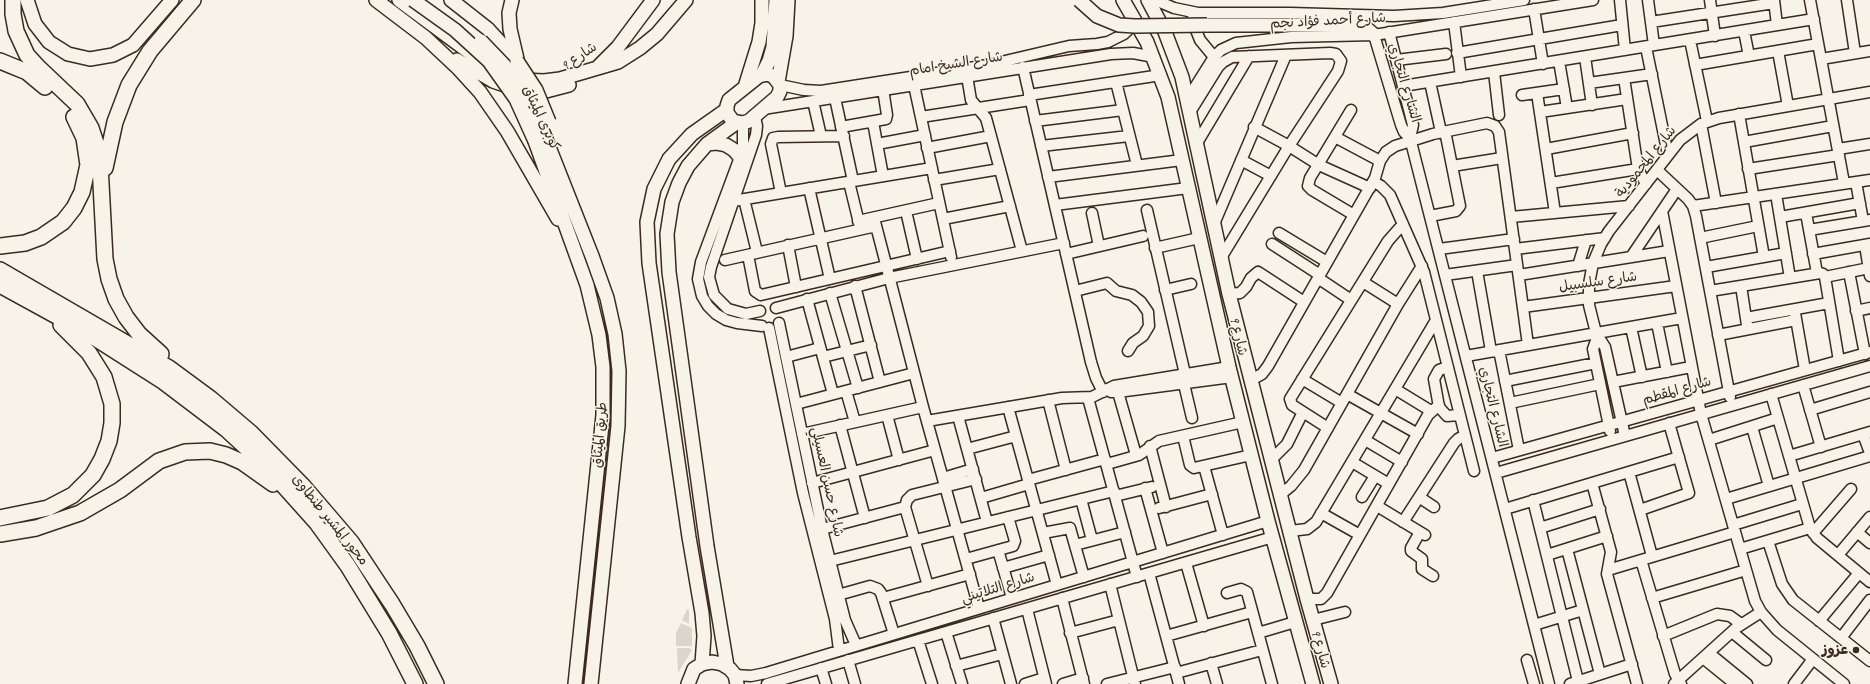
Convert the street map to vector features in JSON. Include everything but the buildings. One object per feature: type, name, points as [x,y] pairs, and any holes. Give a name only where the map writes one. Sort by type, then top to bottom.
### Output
[{"type":"highway","points":[[13,0],[13,14],[16,31],[27,55],[77,104],[91,128],[99,155],[105,259],[108,279],[116,299],[126,318],[187,389]]},
{"type":"highway","points":[[101,186],[113,129],[130,85],[150,51],[193,0]]},
{"type":"highway","points":[[0,61],[20,68],[34,77],[66,107],[77,122],[86,147],[88,165],[85,183],[79,200],[69,216],[49,232],[25,243],[0,246]]},
{"type":"highway","points":[[0,270],[147,354],[187,389]]},
{"type":"highway","points":[[0,285],[124,356],[187,389]]},
{"type":"highway","points":[[0,518],[48,508],[72,495],[86,482],[98,467],[110,437],[112,404],[108,386],[100,368],[83,346],[42,308]]},
{"type":"highway","name":"محور المشير طنطاوى","points":[[187,389],[301,504],[333,544],[362,588],[392,639],[415,684]]},
{"type":"highway","name":"محور المشير طنطاوى","points":[[187,389],[232,415],[292,474],[335,523],[365,563],[392,604],[417,646],[436,684]]},
{"type":"highway","points":[[0,534],[36,528],[80,513],[120,490],[159,461],[176,454],[201,451],[218,453],[234,458],[256,471],[301,504]]},
{"type":"main road","points":[[27,0],[35,24],[49,42],[68,54],[90,59],[113,55],[133,45],[172,0]]},
{"type":"main road","points":[[376,0],[409,25],[470,80],[490,105],[572,242]]},
{"type":"main road","points":[[399,0],[481,62],[504,75],[524,80],[544,81],[560,79],[595,70],[618,62],[640,48],[665,26],[686,0]]},
{"type":"main road","name":"كوبرى الميثاق","points":[[413,0],[455,30],[489,61],[516,98],[540,139],[569,196]]},
{"type":"main road","name":"كوبرى الميثاق","points":[[428,0],[475,35],[504,65],[528,99],[572,242],[587,285]]},
{"type":"main road","points":[[451,0],[488,29],[517,61],[536,90],[549,122],[562,165],[569,196]]},
{"type":"main road","points":[[512,0],[510,29],[517,61]]},
{"type":"main road","name":"شارع 9","points":[[436,48],[493,81],[510,88],[528,91],[546,91],[565,86],[595,70],[612,54],[653,0]]},
{"type":"main road","points":[[745,87],[759,42],[762,19],[762,0]]},
{"type":"main road","points":[[740,123],[728,116],[726,110],[729,100],[762,75],[769,61],[773,47],[776,0]]},
{"type":"main road","points":[[733,675],[708,546],[669,272],[667,245],[669,213],[675,192],[688,166],[707,144],[759,113],[777,97],[780,91],[779,83],[786,36],[788,0]]},
{"type":"main road","points":[[1080,0],[1098,16],[1119,25],[1355,25],[1366,28],[1374,35]]},
{"type":"main road","name":"شارع 9","points":[[1123,0],[1154,57],[1168,97],[1230,372],[1268,521],[1313,684]]},
{"type":"main road","name":"شارع 9","points":[[1148,0],[1171,47],[1189,106],[1229,294],[1307,599],[1331,684]]},
{"type":"main road","points":[[762,75],[771,75],[779,83]]},
{"type":"main road","points":[[702,664],[704,636],[702,613],[688,530],[649,263],[647,222],[654,189],[669,159],[692,134],[726,110]]},
{"type":"main road","points":[[707,144],[716,143],[726,145],[734,150],[740,157]]},
{"type":"main road","name":"طريق الميثاق","points":[[569,196],[607,298],[615,334],[619,371],[618,426],[592,684]]},
{"type":"main road","name":"طريق الميثاق","points":[[575,684],[604,399],[600,346],[587,285]]},
{"type":"main road","points":[[688,684],[691,674],[702,664],[712,662],[733,675]]},
{"type":"street","name":"شارع أحمد فؤاد نجم","points":[[1155,0],[1174,8],[1190,12],[1213,14],[1290,13],[1406,16],[1443,13],[1524,0]]},
{"type":"street","name":"شارع أحمد فؤاد نجم","points":[[1189,106],[1214,57],[1226,47],[1241,42],[1269,39],[1374,35],[1593,0]]},
{"type":"street","points":[[1620,0],[1625,50]]},
{"type":"street","points":[[1648,0],[1651,22],[1650,46],[1652,74],[1668,155]]},
{"type":"street","points":[[1710,0],[1715,36]]},
{"type":"street","points":[[1810,0],[1844,184]]},
{"type":"street","points":[[1849,0],[1855,53]]},
{"type":"street","points":[[1651,22],[1774,1],[1777,25]]},
{"type":"street","points":[[1534,9],[1543,64]]},
{"type":"street","points":[[1190,12],[1193,27],[1200,40],[1214,57]]},
{"type":"street","points":[[1403,86],[1814,19]]},
{"type":"street","name":"شارع الشيخ امام","points":[[779,83],[804,90],[838,89],[988,64],[1069,46],[1108,42],[1124,34],[1136,22]]},
{"type":"street","points":[[1454,22],[1461,77]]},
{"type":"street","points":[[1457,53],[1622,25]]},
{"type":"street","points":[[1744,31],[1749,56]]},
{"type":"street","name":"الشارع التجاري","points":[[1389,32],[1412,125],[1410,140]]},
{"type":"street","name":"الشارع التجاري","points":[[1374,35],[1402,128],[1410,140],[1550,684]]},
{"type":"street","points":[[1690,40],[1716,203]]},
{"type":"street","points":[[1695,65],[1818,44]]},
{"type":"street","points":[[1067,60],[1070,52],[1069,46]]},
{"type":"street","points":[[1226,47],[1232,57]]},
{"type":"street","points":[[1778,51],[1788,106]]},
{"type":"street","points":[[1821,59],[1870,51]]},
{"type":"street","name":"شارع الشيخ امام","points":[[759,113],[813,101],[1067,60],[1118,53],[1132,53],[1154,57]]},
{"type":"street","points":[[1189,106],[1218,66],[1225,60],[1232,57],[1333,53],[1338,56],[1341,61],[1338,71],[1289,146],[1221,258]]},
{"type":"street","points":[[1214,224],[1286,54]]},
{"type":"street","points":[[1396,60],[1446,54]]},
{"type":"street","points":[[1197,143],[1249,56]]},
{"type":"street","points":[[1585,57],[1592,105]]},
{"type":"street","points":[[1560,61],[1566,108]]},
{"type":"street","points":[[1023,67],[1093,370],[1105,390],[1118,392],[1230,372]]},
{"type":"street","points":[[1494,72],[1499,115]]},
{"type":"street","points":[[1589,83],[1652,74]]},
{"type":"street","points":[[967,76],[970,96],[973,103],[986,118],[1022,251]]},
{"type":"street","points":[[921,117],[978,108],[1116,82],[1161,76]]},
{"type":"street","points":[[1624,78],[1638,169],[1646,184]]},
{"type":"street","points":[[1116,82],[1136,165]]},
{"type":"street","points":[[1430,82],[1461,204],[1460,208],[1456,211],[1430,216]]},
{"type":"street","points":[[914,85],[952,264]]},
{"type":"street","points":[[1522,95],[1564,89]]},
{"type":"street","points":[[781,193],[771,144],[772,140],[778,137],[821,136],[884,120],[887,117],[884,90]]},
{"type":"street","points":[[1537,93],[1555,213]]},
{"type":"street","name":"شارع المحمودية","points":[[1597,335],[1590,312],[1588,298],[1593,263],[1605,238],[1684,135],[1704,122],[1739,114],[1828,99],[1870,94]]},
{"type":"street","points":[[835,98],[859,225]]},
{"type":"street","points":[[1540,112],[1627,99]]},
{"type":"street","points":[[813,101],[821,136]]},
{"type":"street","points":[[1035,121],[1123,110]]},
{"type":"street","points":[[1351,110],[1310,178],[1308,186],[1312,190],[1354,215]]},
{"type":"street","points":[[759,113],[756,135],[711,267],[709,277],[717,299],[728,309],[746,314],[760,311],[769,306],[776,308],[889,278],[952,264],[1064,243]]},
{"type":"street","points":[[1739,114],[1764,257]]},
{"type":"street","points":[[873,122],[883,176]]},
{"type":"street","points":[[740,123],[743,144],[740,157],[699,267],[698,284],[702,296],[708,306],[721,317],[737,323],[774,327],[779,323],[780,315],[776,308]]},
{"type":"street","points":[[1251,380],[1259,376],[1265,370],[1372,185],[1380,161],[1388,150],[1410,140],[1484,123],[1493,125],[1498,132],[1528,345]]},
{"type":"street","points":[[1744,142],[1833,126]]},
{"type":"street","points":[[1254,127],[1289,146],[1319,165],[1372,185],[1385,188],[1390,195],[1422,266],[1474,471]]},
{"type":"street","points":[[1546,149],[1632,133]]},
{"type":"street","points":[[877,144],[925,135]]},
{"type":"street","points":[[927,148],[991,136]]},
{"type":"street","points":[[1041,146],[1130,136]]},
{"type":"street","points":[[1335,137],[1380,161]]},
{"type":"street","points":[[1748,169],[1838,152],[1870,144]]},
{"type":"street","points":[[1452,166],[1502,158]]},
{"type":"street","points":[[1048,177],[1182,160]]},
{"type":"street","points":[[1241,160],[1271,176]]},
{"type":"street","points":[[733,201],[932,168]]},
{"type":"street","points":[[934,180],[1000,169]]},
{"type":"street","points":[[1550,183],[1638,169]]},
{"type":"street","points":[[1656,170],[1693,206],[1706,267],[1731,405]]},
{"type":"street","points":[[1693,206],[1870,180]]},
{"type":"street","points":[[1809,230],[1867,221],[1860,203],[1856,182]]},
{"type":"street","points":[[809,188],[830,279]]},
{"type":"street","points":[[1055,205],[1188,188]]},
{"type":"street","points":[[1631,257],[1677,190]]},
{"type":"street","points":[[1776,194],[1790,278]]},
{"type":"street","points":[[744,199],[752,253],[755,291],[758,295],[950,251]]},
{"type":"street","points":[[725,260],[821,238],[859,225],[875,222],[906,210],[939,203]]},
{"type":"street","points":[[1780,217],[1860,203]]},
{"type":"street","points":[[943,219],[1010,206]]},
{"type":"street","points":[[1510,217],[1629,206]]},
{"type":"street","points":[[906,210],[917,259]]},
{"type":"street","points":[[1147,210],[1192,418]]},
{"type":"street","points":[[1662,211],[1698,400],[1755,601],[1761,612],[1777,630],[1844,684]]},
{"type":"street","points":[[1092,213],[1099,246]]},
{"type":"street","points":[[1806,213],[1813,254],[1829,303],[1839,361]]},
{"type":"street","points":[[875,222],[923,407],[979,608]]},
{"type":"street","points":[[1328,428],[1292,406],[1289,401],[1390,237],[1403,224]]},
{"type":"street","points":[[1700,238],[1758,226]]},
{"type":"street","points":[[1279,233],[1327,262]]},
{"type":"street","points":[[1066,254],[1143,236]]},
{"type":"street","points":[[1155,248],[1199,238]]},
{"type":"street","points":[[1439,250],[1605,238]]},
{"type":"street","points":[[1578,266],[1586,240]]},
{"type":"street","points":[[1272,244],[1352,300]]},
{"type":"street","points":[[1710,291],[1790,278],[1849,272],[1869,272],[1867,244],[1813,254]]},
{"type":"street","points":[[788,245],[796,287]]},
{"type":"street","points":[[1445,275],[1477,271],[1578,266],[1669,251]]},
{"type":"street","points":[[1706,267],[1786,253]]},
{"type":"street","points":[[1280,495],[1300,476],[1398,304],[1422,266]]},
{"type":"street","points":[[1477,271],[1495,351],[1505,381],[1519,450]]},
{"type":"street","points":[[1229,294],[1236,294],[1244,290],[1251,278],[1258,272],[1304,302]]},
{"type":"street","points":[[1849,272],[1856,311],[1868,353]]},
{"type":"street","points":[[1363,282],[1398,304]]},
{"type":"street","points":[[1075,291],[1107,283],[1116,291],[1132,295],[1141,302],[1149,315],[1149,326],[1146,333],[1133,343],[1128,351]]},
{"type":"street","points":[[1165,290],[1191,284]]},
{"type":"street","points":[[855,286],[880,382]]},
{"type":"street","name":"شارع سلسبيل","points":[[1523,307],[1676,286]]},
{"type":"street","points":[[1741,286],[1748,329]]},
{"type":"street","points":[[830,293],[858,388]]},
{"type":"street","points":[[807,299],[833,394]]},
{"type":"street","points":[[1746,318],[1829,303]]},
{"type":"street","points":[[1856,311],[1870,308]]},
{"type":"street","points":[[1794,309],[1805,370]]},
{"type":"street","points":[[760,311],[758,319],[766,327]]},
{"type":"street","points":[[1466,356],[1597,335],[1682,318]]},
{"type":"street","points":[[1290,531],[1304,530],[1311,527],[1321,513],[1436,320]]},
{"type":"street","points":[[1718,335],[1796,320]]},
{"type":"street","points":[[1657,322],[1667,372]]},
{"type":"street","name":"شارع حسن العسيلي","points":[[779,323],[822,529],[838,595],[850,633],[856,645]]},
{"type":"street","name":"شارع حسن العسيلي","points":[[766,327],[796,462],[834,615],[839,650]]},
{"type":"street","points":[[1631,327],[1642,377]]},
{"type":"street","points":[[1597,335],[1593,347],[1611,440]]},
{"type":"street","points":[[1597,335],[1605,347],[1625,436]]},
{"type":"street","points":[[786,357],[847,351],[871,345]]},
{"type":"street","name":"شارع المقطم","points":[[1492,458],[1868,353]]},
{"type":"street","points":[[1505,381],[1596,363]]},
{"type":"street","name":"شارع المقطم","points":[[1496,473],[1870,366]]},
{"type":"street","points":[[1307,599],[1317,600],[1325,596],[1418,434],[1435,408],[1434,379],[1439,370],[1448,367]]},
{"type":"street","points":[[1613,382],[1691,368]]},
{"type":"street","points":[[796,404],[914,373]]},
{"type":"street","points":[[927,421],[1048,400],[1071,397],[1088,398],[1114,386],[1184,379]]},
{"type":"street","points":[[1302,379],[1342,403]]},
{"type":"street","points":[[1510,404],[1600,384]]},
{"type":"street","points":[[1803,385],[1821,447]]},
{"type":"street","points":[[1395,389],[1442,411],[1445,414],[1452,416],[1460,415]]},
{"type":"street","points":[[846,391],[855,422]]},
{"type":"street","points":[[1118,392],[1136,455]]},
{"type":"street","points":[[1810,410],[1870,392]]},
{"type":"street","points":[[1347,394],[1418,434]]},
{"type":"street","points":[[1771,394],[1811,531],[1870,582]]},
{"type":"street","points":[[1088,398],[1137,576]]},
{"type":"street","points":[[1048,400],[1066,470]]},
{"type":"street","points":[[802,434],[923,407]]},
{"type":"street","points":[[1008,407],[1057,585]]},
{"type":"street","points":[[1271,460],[1288,444],[1303,412]]},
{"type":"street","points":[[886,415],[898,460]]},
{"type":"street","points":[[958,416],[988,522]]},
{"type":"street","points":[[1709,440],[1778,418]]},
{"type":"street","points":[[981,498],[1066,470],[1136,455],[1159,441],[1243,422]]},
{"type":"street","points":[[1640,510],[1689,493],[1669,423]]},
{"type":"street","points":[[840,425],[865,518]]},
{"type":"street","points":[[1752,427],[1769,486]]},
{"type":"street","points":[[1789,456],[1867,433],[1870,453]]},
{"type":"street","points":[[1403,522],[1456,441],[1465,435]]},
{"type":"street","points":[[968,449],[1016,436]]},
{"type":"street","points":[[1183,436],[1191,466],[1196,468],[1251,455]]},
{"type":"street","points":[[1365,440],[1402,462]]},
{"type":"street","points":[[1150,446],[1166,506]]},
{"type":"street","points":[[812,483],[935,450]]},
{"type":"street","points":[[1726,499],[1870,456]]},
{"type":"street","points":[[1505,509],[1679,457]]},
{"type":"street","points":[[1352,462],[1389,484]]},
{"type":"street","points":[[1204,466],[1223,535]]},
{"type":"street","points":[[1629,472],[1652,556]]},
{"type":"street","points":[[928,586],[905,508],[907,500],[912,495],[944,482],[974,474]]},
{"type":"street","points":[[1362,497],[1375,476]]},
{"type":"street","points":[[1592,483],[1611,552],[1607,574],[1637,684]]},
{"type":"street","points":[[830,561],[1081,499],[1146,488],[1160,484]]},
{"type":"street","points":[[1146,488],[1163,553]]},
{"type":"street","points":[[1740,549],[1811,531],[1851,489]]},
{"type":"street","points":[[1152,510],[1212,494]]},
{"type":"street","points":[[1419,497],[1434,507]]},
{"type":"street","points":[[1081,499],[1092,540]]},
{"type":"street","points":[[1533,500],[1562,616],[1574,683],[1632,664]]},
{"type":"street","points":[[1608,570],[1802,504]]},
{"type":"street","points":[[1377,506],[1422,534],[1411,548],[1411,551],[1422,560],[1422,569],[1432,576]]},
{"type":"street","points":[[822,529],[905,508]]},
{"type":"street","points":[[1540,528],[1600,509]]},
{"type":"street","points":[[1321,513],[1360,536]]},
{"type":"street","points":[[966,559],[1011,547],[1015,543],[1008,517]]},
{"type":"street","points":[[1838,555],[1870,517]]},
{"type":"street","name":"شارع التلاتيني","points":[[733,675],[758,675],[1268,521]]},
{"type":"street","points":[[1043,533],[1070,528],[1084,577]]},
{"type":"street","points":[[1075,545],[1125,532]]},
{"type":"street","points":[[1857,532],[1870,543]]},
{"type":"street","points":[[1547,555],[1607,536]]},
{"type":"street","name":"شارع التلاتيني","points":[[767,684],[792,680],[821,668],[1273,537]]},
{"type":"street","points":[[1768,541],[1787,593],[1793,600],[1870,661]]},
{"type":"street","points":[[1567,549],[1600,674]]},
{"type":"street","points":[[998,550],[1012,598]]},
{"type":"street","points":[[1003,568],[1049,556]]},
{"type":"street","points":[[1641,560],[1678,683],[1706,655],[1741,624],[1761,612]]},
{"type":"street","points":[[1186,562],[1204,626]]},
{"type":"street","points":[[1652,598],[1746,570]]},
{"type":"street","points":[[1819,621],[1859,572]]},
{"type":"street","points":[[1149,573],[1180,684]]},
{"type":"street","points":[[883,598],[970,574]]},
{"type":"street","points":[[1110,584],[1134,681]]},
{"type":"street","points":[[838,595],[873,586],[880,591],[894,634]]},
{"type":"street","points":[[1228,593],[1244,590],[1248,594],[1272,684]]},
{"type":"street","points":[[1062,598],[1083,681],[1063,684]]},
{"type":"street","points":[[1841,638],[1870,600]]},
{"type":"street","points":[[1025,684],[1045,681],[1027,608]]},
{"type":"street","points":[[1534,625],[1583,610]]},
{"type":"street","points":[[1862,611],[1870,618]]},
{"type":"street","points":[[1166,636],[1252,612]]},
{"type":"street","points":[[1313,620],[1345,612]]},
{"type":"street","points":[[1664,636],[1717,614],[1730,616],[1741,624]]},
{"type":"street","points":[[993,618],[1011,684]]},
{"type":"street","points":[[1070,633],[1119,620]]},
{"type":"street","points":[[1258,633],[1295,622]]},
{"type":"street","points":[[946,632],[962,684]]},
{"type":"street","points":[[1732,632],[1766,660]]},
{"type":"street","points":[[838,637],[850,633]]},
{"type":"street","points":[[918,640],[932,684]]},
{"type":"street","points":[[1107,684],[1134,681],[1262,650]]},
{"type":"street","points":[[956,666],[1002,654]]},
{"type":"street","points":[[1706,655],[1735,684]]},
{"type":"street","points":[[1706,655],[1747,684]]},
{"type":"street","points":[[1796,683],[1813,659]]},
{"type":"street","points":[[848,660],[854,684]]},
{"type":"street","points":[[1527,660],[1534,684]]},
{"type":"street","points":[[1211,663],[1217,684]]},
{"type":"street","points":[[821,668],[826,684]]},
{"type":"shaded area","points":[[687,609],[689,610],[689,624],[682,620]]},
{"type":"shaded area","points":[[681,623],[692,628],[692,646],[676,646],[676,633]]},
{"type":"shaded area","points":[[677,648],[689,648],[692,650],[678,673]]},
{"type":"place","name":"عزوز","points":[[1856,650]]}]
